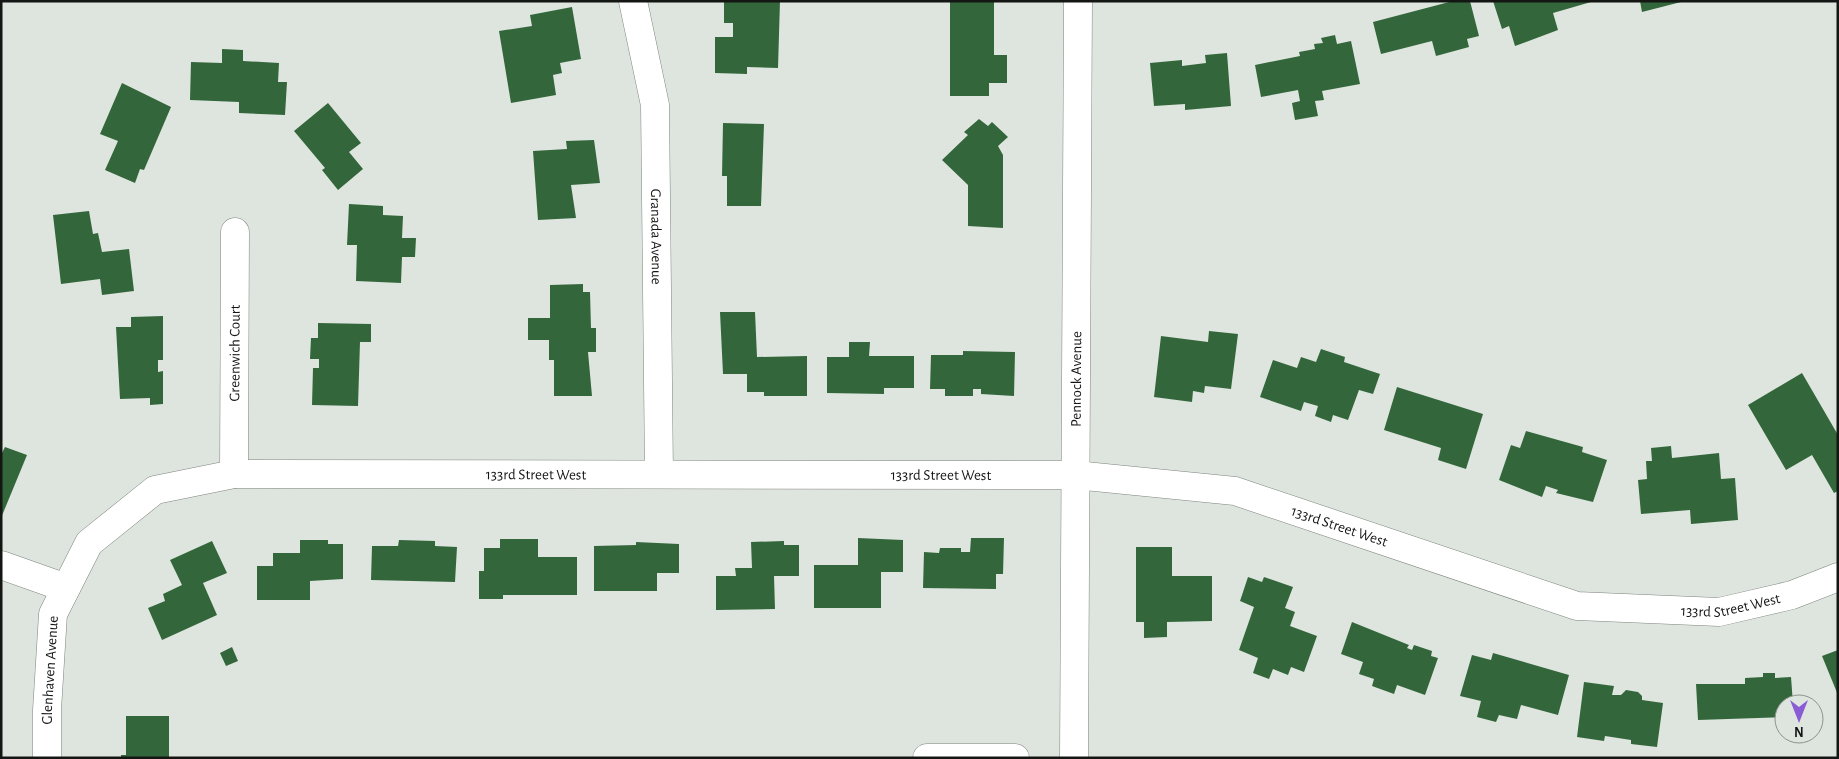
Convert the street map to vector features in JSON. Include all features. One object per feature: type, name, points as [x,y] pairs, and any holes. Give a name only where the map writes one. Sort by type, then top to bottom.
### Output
[{"type":"street","name":"Granada Avenue","points":[[633,1],[655,105],[659,474]]},
{"type":"street","name":"Pennock Avenue","points":[[1074,758],[1078,1]]},
{"type":"street","name":"Greenwich Court","points":[[234,232],[234,474]]},
{"type":"street","name":"133rd Street West","points":[[66,588],[89,543],[155,490],[234,474],[1075,475],[1235,491],[1577,606],[1719,612],[1792,595],[1838,577]]},
{"type":"street","points":[[1,565],[66,588]]},
{"type":"street","name":"Glenhaven Avenue","points":[[47,758],[47,710],[53,614],[66,588]]},
{"type":"street","points":[[927,758],[1015,758]]},
{"type":"building","points":[[724,1],[780,1],[778,68],[747,67],[747,74],[715,73],[715,37],[733,37],[733,23],[724,23]]},
{"type":"building","points":[[950,1],[994,1],[994,55],[1007,55],[1007,83],[989,83],[989,96],[950,96]]},
{"type":"building","points":[[1453,1],[1470,1],[1479,36],[1467,39],[1469,47],[1436,56],[1432,41],[1381,54],[1373,22]]},
{"type":"building","points":[[1493,1],[1591,2],[1553,13],[1558,30],[1515,46],[1509,26],[1502,29]]},
{"type":"building","points":[[1640,1],[1681,1],[1681,2],[1642,12]]},
{"type":"building","points":[[572,7],[581,59],[560,63],[562,73],[553,75],[556,95],[511,103],[499,31],[532,26],[530,15]]},
{"type":"building","points":[[1335,35],[1337,44],[1351,41],[1360,84],[1322,91],[1324,100],[1315,101],[1318,116],[1295,120],[1292,103],[1300,101],[1298,90],[1261,97],[1255,65],[1300,56],[1299,52],[1315,49],[1314,44],[1323,43],[1321,38]]},
{"type":"building","points":[[222,49],[243,50],[243,61],[279,63],[278,82],[287,82],[285,115],[239,113],[239,102],[190,100],[191,62],[222,63]]},
{"type":"building","points":[[1227,53],[1231,106],[1185,110],[1185,104],[1154,106],[1150,63],[1182,60],[1182,66],[1206,63],[1205,55]]},
{"type":"building","points":[[122,83],[171,107],[144,170],[140,169],[135,183],[105,170],[118,141],[100,134]]},
{"type":"building","points":[[328,103],[361,143],[349,152],[363,169],[338,190],[322,170],[325,168],[294,131]]},
{"type":"building","points":[[979,119],[988,126],[992,122],[1008,137],[998,146],[1003,155],[1003,228],[968,226],[968,185],[942,160],[968,135],[964,132]]},
{"type":"building","points":[[723,123],[764,124],[761,206],[727,206],[727,176],[722,176]]},
{"type":"building","points":[[594,140],[600,183],[571,185],[576,218],[538,220],[533,151],[567,149],[566,141]]},
{"type":"building","points":[[349,204],[383,206],[383,215],[403,216],[402,238],[416,238],[415,257],[402,257],[401,283],[356,281],[357,245],[347,245]]},
{"type":"building","points":[[89,211],[93,234],[98,233],[102,252],[129,249],[134,291],[102,295],[100,279],[61,284],[53,215]]},
{"type":"building","points":[[583,284],[583,292],[590,292],[591,328],[596,328],[596,352],[588,352],[592,396],[554,396],[554,360],[549,360],[549,340],[528,340],[528,318],[550,318],[550,285]]},
{"type":"building","points":[[720,312],[755,312],[757,357],[807,356],[807,396],[764,396],[764,392],[747,392],[747,374],[723,374]]},
{"type":"building","points":[[163,316],[163,360],[158,360],[158,372],[163,371],[163,404],[150,405],[150,398],[120,399],[116,327],[131,327],[131,317]]},
{"type":"building","points":[[318,323],[371,324],[371,342],[360,342],[358,406],[312,405],[313,368],[319,368],[319,359],[310,359],[311,338],[318,338]]},
{"type":"building","points":[[1209,331],[1238,334],[1231,389],[1205,386],[1204,393],[1193,391],[1192,402],[1154,397],[1161,336],[1208,342]]},
{"type":"building","points":[[849,342],[870,342],[869,356],[914,356],[914,388],[884,388],[884,394],[827,393],[827,357],[849,357]]},
{"type":"building","points":[[1321,349],[1345,357],[1344,362],[1380,374],[1373,394],[1359,390],[1348,420],[1333,415],[1331,422],[1315,416],[1318,406],[1304,402],[1301,411],[1260,397],[1273,360],[1297,368],[1301,357],[1316,362]]},
{"type":"building","points":[[963,351],[1015,352],[1014,396],[981,394],[981,389],[973,389],[973,396],[945,396],[945,389],[930,389],[931,355],[963,355]]},
{"type":"building","points":[[1802,373],[1838,435],[1838,491],[1834,493],[1812,455],[1786,470],[1748,405]]},
{"type":"building","points":[[1397,387],[1483,414],[1466,469],[1438,460],[1441,448],[1384,430]]},
{"type":"building","points":[[1526,431],[1583,447],[1582,452],[1607,460],[1593,502],[1556,493],[1558,490],[1546,486],[1542,497],[1499,480],[1511,445],[1520,448]]},
{"type":"building","points":[[1671,446],[1672,458],[1719,453],[1721,479],[1735,478],[1738,520],[1691,524],[1690,510],[1641,514],[1638,480],[1647,479],[1646,461],[1652,461],[1651,448]]},
{"type":"building","points":[[5,447],[27,455],[1,518],[1,455]]},
{"type":"building","points":[[858,538],[903,540],[903,572],[881,572],[881,608],[814,608],[814,565],[858,565]]},
{"type":"building","points":[[971,538],[1004,538],[1003,574],[996,574],[996,589],[923,588],[924,552],[939,553],[940,548],[961,548],[961,552],[970,552]]},
{"type":"building","points":[[500,539],[538,539],[538,557],[577,557],[577,595],[503,595],[503,599],[479,599],[479,571],[484,571],[484,548],[500,548]]},
{"type":"building","points":[[300,540],[328,540],[328,544],[343,544],[343,579],[310,581],[310,600],[257,600],[257,566],[273,566],[273,553],[300,553]]},
{"type":"building","points":[[399,540],[435,541],[435,546],[457,547],[455,582],[371,580],[372,546],[398,546]]},
{"type":"building","points":[[212,541],[227,573],[203,583],[217,615],[162,640],[148,608],[165,601],[163,594],[182,585],[170,560]]},
{"type":"building","points":[[784,541],[784,545],[799,545],[799,576],[774,576],[775,609],[716,610],[716,576],[736,576],[735,568],[752,568],[751,542]]},
{"type":"building","points":[[636,542],[679,544],[679,573],[657,573],[657,591],[594,591],[594,546],[636,545]]},
{"type":"building","points":[[1136,547],[1172,547],[1172,576],[1212,576],[1212,621],[1167,622],[1167,637],[1144,638],[1144,622],[1136,622]]},
{"type":"building","points":[[1248,577],[1262,582],[1264,577],[1293,587],[1285,608],[1295,612],[1290,626],[1317,636],[1304,672],[1291,667],[1288,675],[1273,669],[1269,679],[1253,673],[1258,658],[1239,650],[1254,607],[1240,601]]},
{"type":"building","points":[[1352,622],[1409,645],[1407,648],[1412,650],[1414,645],[1432,651],[1431,656],[1438,658],[1425,695],[1397,685],[1394,694],[1372,686],[1374,679],[1359,674],[1363,662],[1341,654]]},
{"type":"building","points":[[232,647],[238,661],[226,666],[220,653]]},
{"type":"building","points":[[1838,650],[1838,695],[1822,656]]},
{"type":"building","points":[[1493,653],[1569,675],[1558,715],[1521,705],[1517,719],[1499,715],[1496,722],[1477,717],[1481,701],[1460,696],[1472,655],[1491,660]]},
{"type":"building","points":[[1763,673],[1775,673],[1775,678],[1791,677],[1792,694],[1774,694],[1774,717],[1698,720],[1696,684],[1745,684],[1745,678],[1763,677]]},
{"type":"building","points":[[1584,682],[1614,686],[1612,695],[1621,695],[1626,690],[1638,692],[1642,696],[1642,700],[1663,703],[1657,747],[1631,744],[1631,740],[1605,736],[1604,741],[1577,737]]},
{"type":"building","points":[[126,716],[169,716],[169,758],[121,758],[121,755],[126,755]]}]
